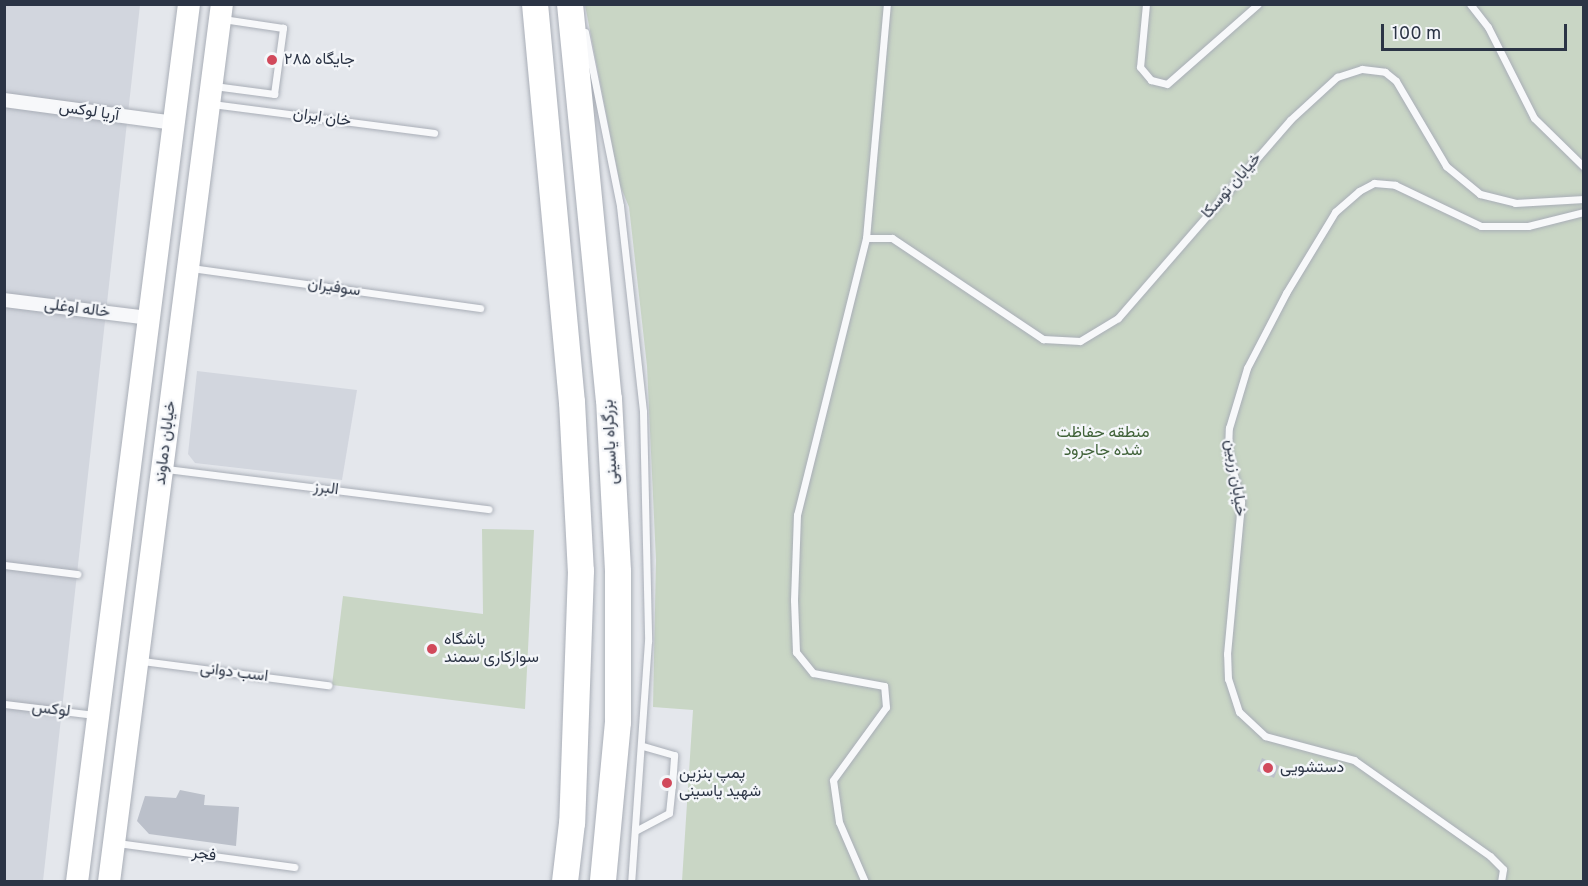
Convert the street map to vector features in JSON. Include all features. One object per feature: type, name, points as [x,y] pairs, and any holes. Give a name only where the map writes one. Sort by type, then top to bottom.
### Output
[{"type":"highway","points":[[518,4],[543,80]]},
{"type":"highway","points":[[536,4],[572,402],[581,572],[572,823],[565,882]]},
{"type":"highway","name":"بزرگراه یاسینی","points":[[570,4],[609,399],[618,572],[618,722],[603,882]]},
{"type":"main road","name":"خیابان دماوند","points":[[77,882],[187,9]]},
{"type":"main road","name":"خیابان دماوند","points":[[109,882],[221,12]]},
{"type":"street","name":"آریا لوکس","points":[[4,100],[174,123]]},
{"type":"street","name":"خاله اوغلی","points":[[4,300],[149,318]]},
{"type":"lane","points":[[579,4],[620,206],[639,364],[650,559],[642,746],[631,882]]},
{"type":"lane","points":[[865,882],[839,822],[833,780],[886,707],[884,686],[813,673],[796,652],[794,600],[797,515],[866,238],[887,4]]},
{"type":"lane","points":[[1146,4],[1140,67],[1150,80],[1167,84],[1258,4]]},
{"type":"lane","points":[[1470,4],[1488,27],[1534,118],[1584,167]]},
{"type":"lane","points":[[211,95],[274,94],[283,28],[221,12]]},
{"type":"lane","name":"خیابان توسکا","points":[[866,238],[892,238],[1043,339],[1080,341],[1118,318],[1290,120],[1337,77],[1362,69],[1385,72],[1396,81],[1450,171],[1480,194],[1515,203],[1584,199]]},
{"type":"lane","name":"خان ایران","points":[[211,95],[434,133]]},
{"type":"lane","name":"خیابان زربین","points":[[1501,882],[1503,869],[1490,856],[1364,767],[1321,748],[1265,736],[1239,712],[1228,679],[1227,654],[1241,502],[1228,452],[1229,428],[1247,368],[1286,293],[1335,212],[1359,191],[1374,183],[1395,185],[1481,226],[1528,226],[1584,212]]},
{"type":"lane","name":"سوفیران","points":[[189,268],[480,308]]},
{"type":"lane","name":"البرز","points":[[163,469],[489,509]]},
{"type":"lane","points":[[4,565],[77,574]]},
{"type":"lane","name":"اسب دوانی","points":[[139,660],[328,685]]},
{"type":"lane","name":"لوکس","points":[[4,704],[98,716]]},
{"type":"lane","points":[[637,830],[669,813],[674,755],[642,746]]},
{"type":"lane","name":"فجر","points":[[114,842],[294,867]]},
{"type":"shaded area","points":[[5,5],[140,5],[43,881],[5,882]]},
{"type":"shaded area","points":[[197,371],[357,390],[342,480],[195,463],[188,454]]},
{"type":"green space","name":"منطقه حفاظت شده جاجرود","points":[[585,5],[1583,5],[1583,881],[682,881],[693,710],[653,707],[656,560],[647,366],[629,207],[620,185]]},
{"type":"green space","name":"باشگاه سوارکاری سمند","points":[[482,529],[534,530],[525,709],[332,685],[343,596],[483,614]]},
{"type":"building","name":"دستشویی","points":[[1262,758],[1279,766],[1274,778],[1257,771]]},
{"type":"building","points":[[180,790],[205,795],[204,805],[239,807],[236,846],[149,834],[137,821],[145,796],[176,798]]},
{"type":"place","name":"جایگاه ۲۸۵","points":[[272,60]]},
{"type":"place","name":"باشگاه سوارکاری سمند","points":[[432,649]]},
{"type":"place","name":"دستشویی","points":[[1268,768]]},
{"type":"place","name":"پمپ بنزین شهید یاسینی","points":[[667,783]]}]
